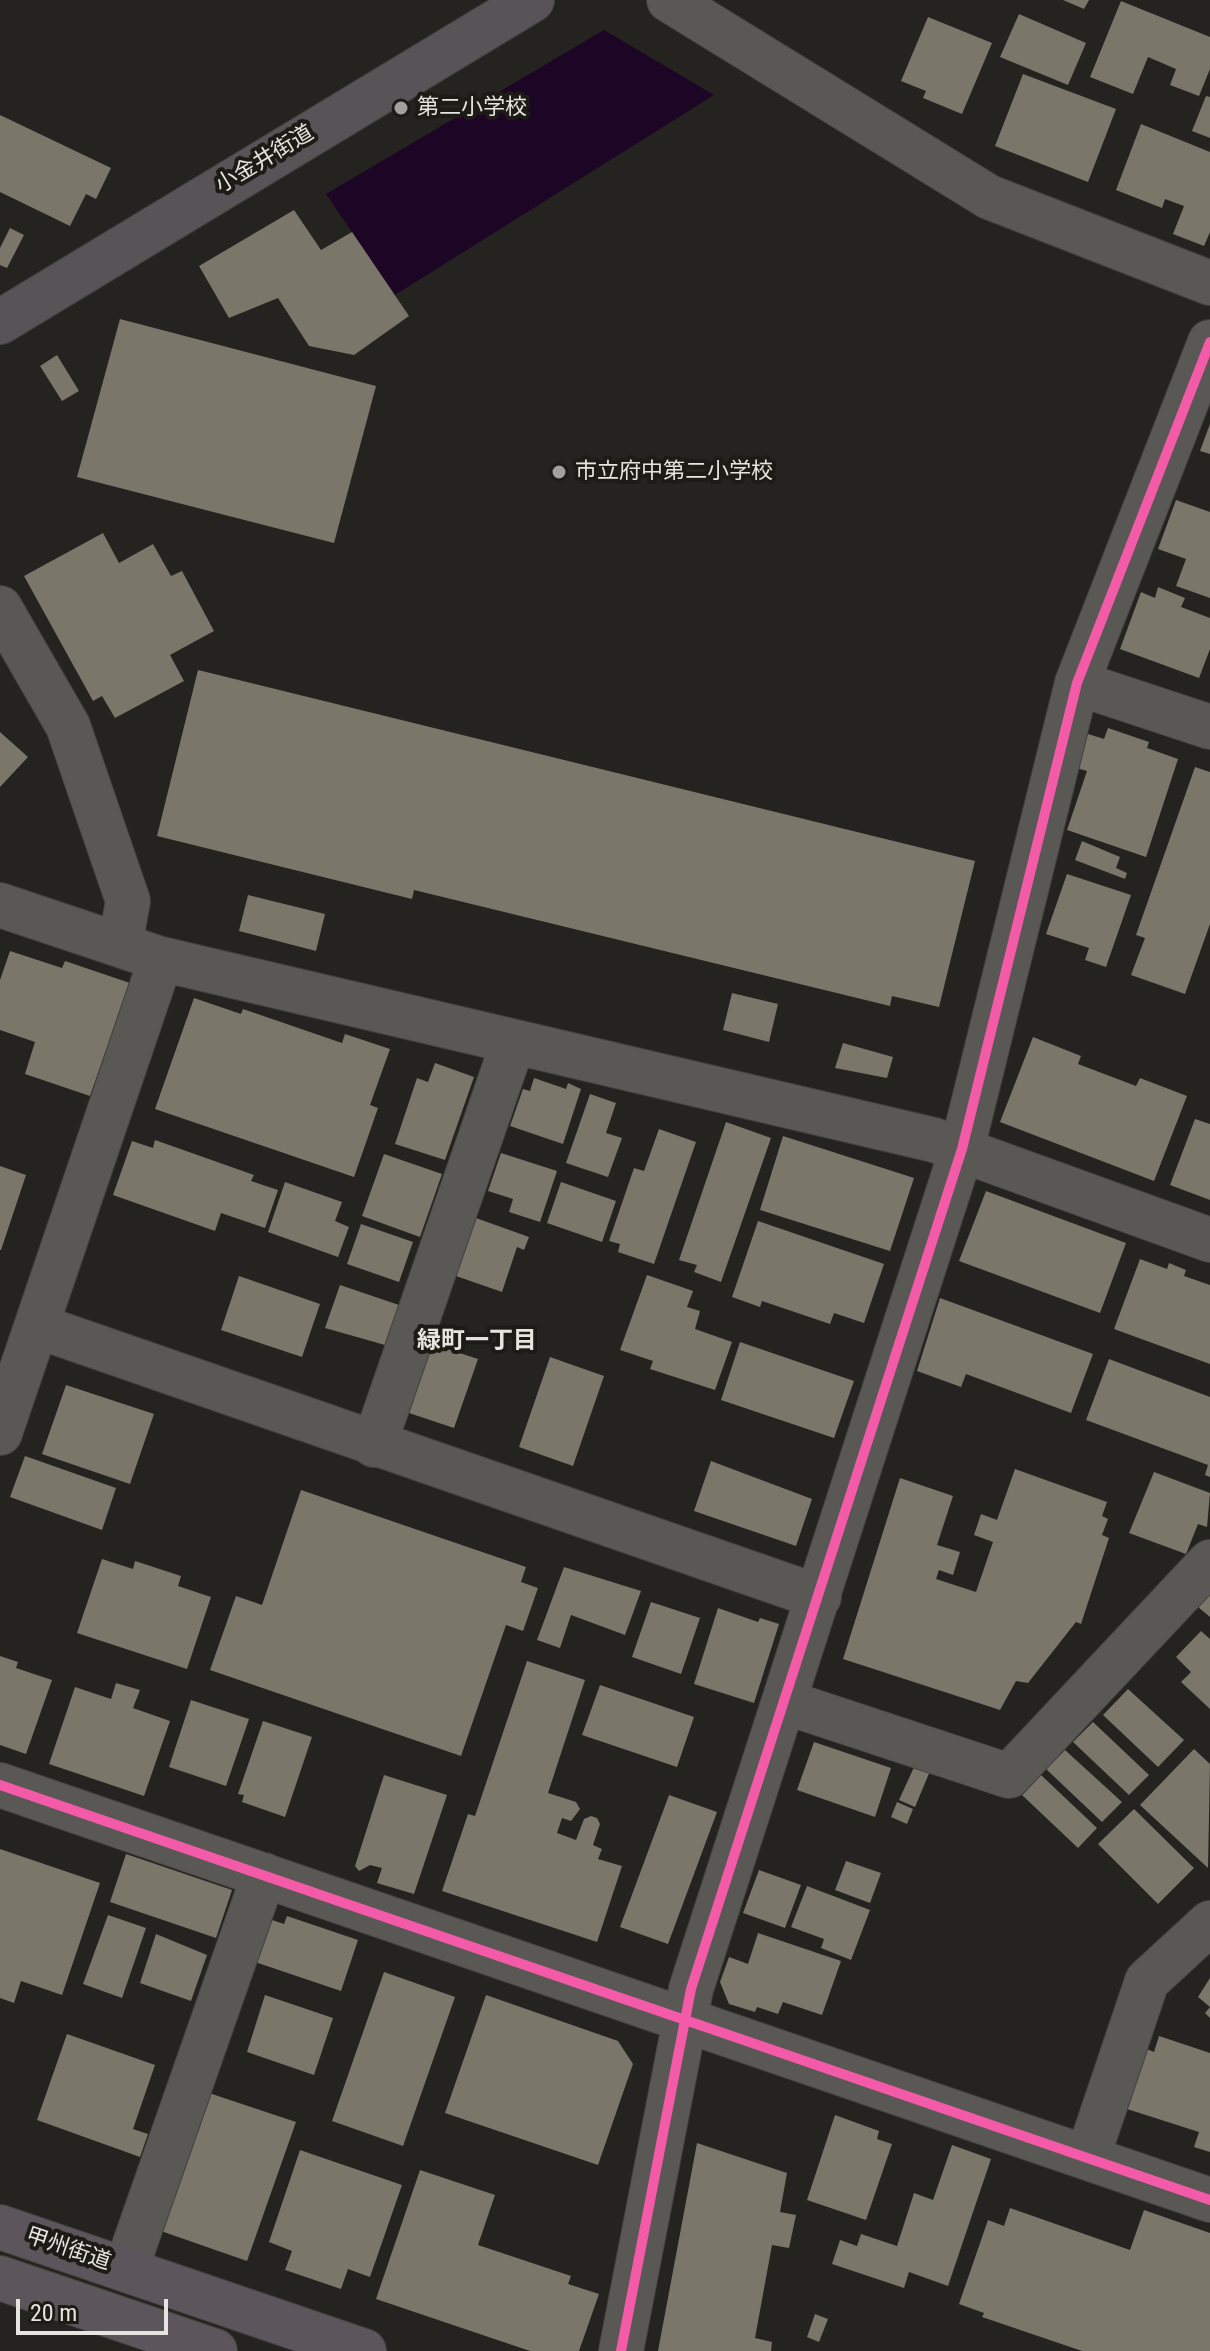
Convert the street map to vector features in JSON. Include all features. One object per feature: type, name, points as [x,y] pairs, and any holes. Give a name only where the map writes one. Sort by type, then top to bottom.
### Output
[{"type":"highway","name":"甲州街道","points":[[0,2227],[364,2351]]},
{"type":"highway","points":[[0,2278],[215,2351]]},
{"type":"main road","name":"小金井街道","points":[[0,322],[532,0]]},
{"type":"street","points":[[669,0],[989,197],[1210,283]]},
{"type":"street","points":[[621,2351],[691,1989],[962,1149],[1077,683],[1210,342]]},
{"type":"street","points":[[0,608],[68,726],[128,901],[120,945]]},
{"type":"street","points":[[1077,683],[1210,727]]},
{"type":"street","points":[[0,905],[161,959],[962,1149],[1210,1240]]},
{"type":"street","points":[[0,1433],[161,959]]},
{"type":"street","points":[[374,1445],[513,1043]]},
{"type":"street","points":[[37,1326],[819,1597]]},
{"type":"street","points":[[785,1702],[1009,1776],[1210,1562]]},
{"type":"street","points":[[0,1785],[1210,2200]]},
{"type":"street","points":[[126,2269],[264,1875]]},
{"type":"street","points":[[1088,2156],[1147,1981],[1210,1923]]},
{"type":"shaded area","points":[[604,30],[714,95],[395,295],[326,194]]},
{"type":"building","points":[[1063,0],[1089,0],[1084,9]]},
{"type":"building","points":[[1121,1],[1210,37],[1210,69],[1199,96],[1170,85],[1176,69],[1148,57],[1133,94],[1090,77]]},
{"type":"building","points":[[1019,14],[1086,43],[1068,85],[1000,57]]},
{"type":"building","points":[[928,17],[992,43],[962,114],[923,98],[926,91],[901,81]]},
{"type":"building","points":[[1023,74],[1116,109],[1088,182],[995,146]]},
{"type":"building","points":[[1206,96],[1210,97],[1210,138],[1192,131]]},
{"type":"building","points":[[0,115],[111,168],[96,199],[86,194],[70,226],[0,192]]},
{"type":"building","points":[[1141,124],[1210,152],[1210,232],[1204,246],[1173,234],[1184,206],[1165,199],[1162,208],[1116,190]]},
{"type":"building","points":[[294,210],[321,250],[352,232],[409,316],[354,355],[309,346],[278,298],[229,318],[199,266]]},
{"type":"building","points":[[10,228],[24,235],[7,268],[0,265],[0,248]]},
{"type":"building","points":[[120,319],[376,386],[334,543],[77,477]]},
{"type":"building","points":[[57,355],[79,391],[62,401],[40,366]]},
{"type":"building","points":[[1210,424],[1210,454],[1200,451]]},
{"type":"building","points":[[1176,500],[1210,512],[1210,598],[1176,586],[1186,559],[1158,549]]},
{"type":"building","points":[[103,533],[119,563],[153,544],[171,576],[182,571],[214,631],[170,655],[184,681],[115,718],[102,696],[93,701],[24,576]]},
{"type":"building","points":[[1158,587],[1185,598],[1181,607],[1210,618],[1210,649],[1199,678],[1120,649],[1141,592],[1155,598]]},
{"type":"building","points":[[198,670],[975,861],[939,1007],[892,996],[890,1006],[414,890],[412,899],[157,836]]},
{"type":"building","points":[[1108,728],[1149,742],[1147,748],[1178,759],[1146,857],[1067,830],[1087,771],[1076,768],[1088,734],[1104,739]]},
{"type":"building","points":[[0,732],[28,757],[0,787]]},
{"type":"building","points":[[1195,767],[1210,772],[1210,924],[1185,994],[1131,975],[1145,938],[1136,935]]},
{"type":"building","points":[[1082,841],[1120,857],[1116,868],[1127,873],[1125,879],[1075,860]]},
{"type":"building","points":[[1067,874],[1131,895],[1106,967],[1085,960],[1089,948],[1046,934]]},
{"type":"building","points":[[248,895],[325,914],[316,951],[239,931]]},
{"type":"building","points":[[10,951],[62,968],[65,961],[130,983],[90,1096],[25,1074],[35,1042],[0,1030],[0,980]]},
{"type":"building","points":[[732,993],[778,1004],[769,1042],[723,1030]]},
{"type":"building","points":[[194,998],[241,1014],[243,1009],[342,1043],[345,1034],[390,1049],[370,1105],[378,1108],[354,1177],[155,1109]]},
{"type":"building","points":[[1033,1037],[1081,1056],[1078,1064],[1136,1086],[1140,1078],[1187,1096],[1154,1181],[1000,1122]]},
{"type":"building","points":[[843,1043],[893,1057],[887,1078],[835,1068]]},
{"type":"building","points":[[435,1063],[474,1077],[445,1160],[395,1144],[417,1078],[428,1082]]},
{"type":"building","points":[[534,1078],[566,1089],[568,1083],[581,1089],[563,1144],[510,1126],[523,1089],[530,1091]]},
{"type":"building","points":[[590,1094],[616,1103],[606,1133],[622,1138],[608,1177],[566,1163]]},
{"type":"building","points":[[1195,1119],[1210,1124],[1210,1200],[1170,1185]]},
{"type":"building","points":[[726,1122],[771,1138],[721,1282],[694,1272],[697,1265],[679,1260]]},
{"type":"building","points":[[659,1129],[696,1142],[654,1264],[618,1252],[620,1244],[609,1241],[634,1168],[644,1171]]},
{"type":"building","points":[[783,1136],[914,1178],[890,1251],[760,1210]]},
{"type":"building","points":[[155,1140],[254,1175],[251,1181],[278,1190],[265,1228],[221,1213],[215,1231],[113,1195],[132,1141],[153,1148]]},
{"type":"building","points":[[501,1153],[557,1171],[540,1222],[509,1212],[513,1199],[488,1191]]},
{"type":"building","points":[[384,1154],[442,1174],[420,1237],[362,1216]]},
{"type":"building","points":[[0,1166],[26,1175],[1,1250],[0,1250]]},
{"type":"building","points":[[285,1182],[342,1202],[335,1221],[349,1227],[338,1257],[268,1232]]},
{"type":"building","points":[[561,1182],[616,1201],[602,1242],[547,1223]]},
{"type":"building","points":[[986,1191],[1126,1243],[1100,1313],[959,1261]]},
{"type":"building","points":[[476,1218],[529,1237],[524,1250],[517,1247],[502,1292],[456,1276]]},
{"type":"building","points":[[758,1221],[884,1264],[864,1323],[834,1313],[830,1324],[762,1301],[760,1307],[732,1297]]},
{"type":"building","points":[[361,1224],[413,1242],[399,1282],[347,1264]]},
{"type":"building","points":[[1140,1259],[1167,1269],[1169,1263],[1186,1270],[1184,1276],[1210,1285],[1210,1364],[1114,1329]]},
{"type":"building","points":[[647,1275],[693,1291],[687,1307],[700,1311],[695,1329],[732,1342],[715,1390],[650,1369],[653,1361],[620,1350]]},
{"type":"building","points":[[239,1276],[320,1304],[302,1357],[221,1330]]},
{"type":"building","points":[[340,1285],[399,1305],[385,1345],[325,1328]]},
{"type":"building","points":[[940,1298],[1093,1354],[1071,1413],[966,1374],[961,1387],[917,1371]]},
{"type":"building","points":[[740,1342],[854,1381],[834,1438],[721,1400]]},
{"type":"building","points":[[432,1344],[478,1359],[454,1428],[409,1413]]},
{"type":"building","points":[[550,1357],[604,1376],[573,1466],[519,1447]]},
{"type":"building","points":[[1109,1359],[1210,1397],[1210,1477],[1205,1475],[1208,1465],[1086,1420]]},
{"type":"building","points":[[66,1385],[154,1414],[130,1484],[42,1454]]},
{"type":"building","points":[[25,1456],[116,1488],[102,1530],[10,1497]]},
{"type":"building","points":[[711,1461],[812,1499],[796,1546],[694,1511]]},
{"type":"building","points":[[1015,1469],[1107,1502],[1102,1516],[1108,1519],[1102,1535],[1109,1538],[1081,1624],[1076,1622],[1028,1683],[1016,1681],[1000,1710],[843,1659],[900,1478],[953,1496],[937,1545],[960,1552],[953,1575],[939,1570],[936,1579],[976,1592],[993,1542],[974,1535],[981,1514],[997,1520]]},
{"type":"building","points":[[1154,1472],[1210,1493],[1207,1527],[1198,1524],[1186,1554],[1129,1533]]},
{"type":"building","points":[[301,1490],[526,1567],[521,1582],[538,1588],[523,1631],[506,1625],[461,1756],[210,1670],[236,1596],[262,1605]]},
{"type":"building","points":[[102,1559],[133,1569],[135,1561],[181,1576],[178,1586],[211,1597],[187,1669],[77,1633]]},
{"type":"building","points":[[564,1567],[641,1591],[625,1635],[571,1615],[560,1648],[537,1640]]},
{"type":"building","points":[[1210,1593],[1210,1617],[1198,1607]]},
{"type":"building","points":[[651,1602],[700,1618],[681,1674],[632,1657]]},
{"type":"building","points":[[718,1608],[758,1622],[760,1618],[779,1624],[754,1703],[694,1684]]},
{"type":"building","points":[[1201,1631],[1210,1639],[1210,1709],[1181,1682],[1191,1672],[1176,1657]]},
{"type":"building","points":[[0,1656],[18,1662],[16,1668],[52,1680],[26,1754],[0,1745]]},
{"type":"building","points":[[527,1661],[585,1680],[548,1793],[576,1802],[580,1809],[571,1821],[562,1818],[557,1833],[576,1840],[584,1819],[591,1816],[597,1818],[600,1824],[593,1845],[602,1849],[598,1859],[622,1866],[597,1942],[442,1891],[468,1814],[475,1816]]},
{"type":"building","points":[[116,1683],[140,1690],[133,1708],[170,1721],[144,1796],[49,1764],[75,1687],[111,1699]]},
{"type":"building","points":[[600,1685],[694,1717],[677,1767],[582,1735]]},
{"type":"building","points":[[1128,1689],[1184,1740],[1158,1767],[1103,1715]]},
{"type":"building","points":[[191,1700],[249,1719],[226,1786],[169,1767]]},
{"type":"building","points":[[263,1721],[312,1737],[285,1817],[242,1802],[244,1795],[238,1794]]},
{"type":"building","points":[[1093,1722],[1149,1775],[1129,1795],[1073,1742]]},
{"type":"building","points":[[814,1742],[891,1768],[875,1817],[797,1790]]},
{"type":"building","points":[[1194,1749],[1210,1764],[1208,1868],[1140,1805]]},
{"type":"building","points":[[1065,1750],[1122,1802],[1102,1822],[1046,1769]]},
{"type":"building","points":[[915,1765],[930,1771],[915,1807],[899,1800]]},
{"type":"building","points":[[384,1775],[447,1795],[414,1894],[377,1883],[382,1868],[370,1865],[359,1871],[355,1866]]},
{"type":"building","points":[[1041,1775],[1097,1828],[1078,1848],[1022,1795]]},
{"type":"building","points":[[669,1795],[717,1812],[668,1944],[620,1927]]},
{"type":"building","points":[[897,1802],[913,1809],[907,1824],[891,1817]]},
{"type":"building","points":[[1134,1809],[1194,1868],[1158,1904],[1098,1844]]},
{"type":"building","points":[[0,1849],[100,1883],[62,1995],[21,1981],[14,2003],[0,1998]]},
{"type":"building","points":[[126,1854],[232,1890],[216,1938],[110,1902]]},
{"type":"building","points":[[846,1861],[881,1873],[870,1903],[835,1890]]},
{"type":"building","points":[[759,1870],[801,1885],[785,1928],[743,1913]]},
{"type":"building","points":[[807,1886],[870,1910],[851,1960],[821,1948],[824,1939],[791,1927]]},
{"type":"building","points":[[108,1915],[146,1928],[122,1998],[83,1984]]},
{"type":"building","points":[[287,1916],[358,1940],[341,1991],[255,1962],[269,1919],[284,1924]]},
{"type":"building","points":[[758,1933],[841,1961],[822,2015],[783,2002],[778,2014],[757,2007],[755,2012],[729,2004],[720,1982],[729,1957],[748,1964]]},
{"type":"building","points":[[156,1934],[207,1955],[191,2001],[140,1983]]},
{"type":"building","points":[[384,1972],[455,1997],[403,2146],[332,2121]]},
{"type":"building","points":[[1210,1978],[1210,2007],[1198,1997]]},
{"type":"building","points":[[265,1995],[333,2018],[314,2075],[247,2052]]},
{"type":"building","points":[[486,1995],[618,2041],[633,2064],[598,2165],[445,2113]]},
{"type":"building","points":[[67,2034],[155,2065],[133,2129],[148,2134],[140,2157],[37,2120]]},
{"type":"building","points":[[1159,2036],[1210,2053],[1210,2152],[1194,2147],[1199,2132],[1127,2109],[1147,2049],[1154,2052]]},
{"type":"building","points":[[206,2092],[296,2122],[247,2261],[158,2230]]},
{"type":"building","points":[[835,2115],[879,2131],[877,2139],[892,2144],[866,2220],[807,2200]]},
{"type":"building","points":[[697,2143],[787,2173],[780,2212],[796,2215],[789,2248],[772,2245],[755,2338],[772,2342],[771,2351],[658,2351]]},
{"type":"building","points":[[952,2145],[991,2159],[948,2286],[909,2272],[904,2288],[832,2264],[840,2240],[857,2246],[861,2234],[897,2246],[914,2193],[933,2200]]},
{"type":"building","points":[[300,2150],[402,2185],[370,2277],[348,2269],[341,2289],[285,2270],[292,2251],[269,2242]]},
{"type":"building","points":[[420,2170],[495,2195],[478,2245],[571,2276],[568,2284],[599,2294],[579,2351],[530,2351],[376,2299]]},
{"type":"building","points":[[1010,2208],[1130,2250],[1144,2210],[1210,2233],[1210,2351],[1082,2351],[982,2317],[984,2313],[959,2304],[988,2220],[1004,2226]]},
{"type":"building","points":[[815,2314],[828,2319],[819,2342],[807,2337]]},
{"type":"cycle path","points":[[621,2351],[691,1989],[962,1149],[1077,683],[1210,342]]},
{"type":"cycle path","points":[[0,1785],[1210,2200]]},
{"type":"place","name":"第二小学校","points":[[401,108]]},
{"type":"place","name":"市立府中第二小学校","points":[[559,472]]},
{"type":"district","name":"緑町一丁目","points":[[477,1342]]}]
